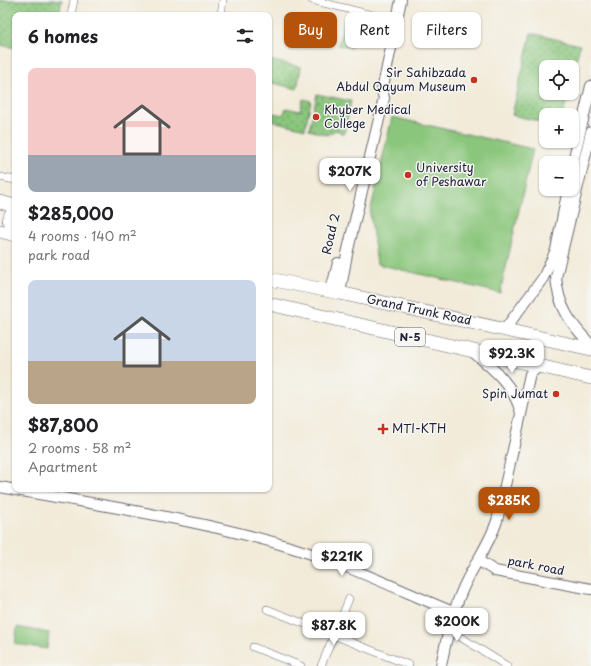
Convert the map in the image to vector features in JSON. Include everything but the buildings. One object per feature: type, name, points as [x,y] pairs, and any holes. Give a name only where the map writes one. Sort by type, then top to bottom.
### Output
[{"type":"highway","points":[[0,202],[12,205]]},
{"type":"highway","points":[[12,214],[9,220],[12,225]]},
{"type":"highway","points":[[0,231],[12,234]]},
{"type":"highway","name":"Grand Trunk Road","points":[[272,280],[505,329],[591,349]]},
{"type":"highway","name":"N-5","points":[[272,305],[591,378]]},
{"type":"street","points":[[72,12],[74,0]]},
{"type":"street","points":[[221,12],[223,0]]},
{"type":"street","points":[[312,0],[360,12]]},
{"type":"street","name":"Road 2","points":[[398,12],[401,0]]},
{"type":"street","name":"Road 2","points":[[334,292],[334,279],[378,96],[382,91],[391,48]]},
{"type":"street","points":[[574,156],[591,86]]},
{"type":"street","points":[[505,329],[543,278],[556,250],[564,228],[591,132]]},
{"type":"street","points":[[0,177],[12,179]]},
{"type":"street","points":[[567,196],[556,277],[557,292],[568,317],[591,345]]},
{"type":"street","points":[[473,352],[494,369],[508,385],[516,399],[521,415]]},
{"type":"street","points":[[441,666],[453,612],[464,584],[479,561],[497,521],[530,374],[538,366]]},
{"type":"street","points":[[0,487],[12,489]]},
{"type":"street","points":[[26,492],[234,532],[286,546],[354,569],[453,612]]},
{"type":"street","name":"park road","points":[[479,561],[495,571],[591,589]]},
{"type":"street","points":[[322,666],[349,599]]},
{"type":"street","points":[[267,609],[409,665]]},
{"type":"street","points":[[449,630],[507,666]]},
{"type":"street","points":[[253,647],[301,666]]},
{"type":"green space","points":[[0,0],[62,0],[60,12],[12,12],[12,47],[0,45]]},
{"type":"green space","points":[[345,20],[345,47],[338,45]]},
{"type":"green space","points":[[531,33],[580,45],[576,60],[539,60],[539,100],[566,100],[565,108],[539,108],[539,121],[512,115]]},
{"type":"green space","points":[[272,61],[301,67],[297,89],[272,83]]},
{"type":"green space","points":[[317,94],[351,101],[344,134],[336,130],[327,135],[309,130]]},
{"type":"green space","points":[[303,99],[311,101],[305,129],[273,121],[274,113],[283,115],[286,108],[300,111]]},
{"type":"green space","points":[[392,117],[533,149],[500,293],[377,264],[370,213]]},
{"type":"green space","points":[[17,627],[49,633],[47,649],[15,644]]},
{"type":"place","name":"Sir Sahibzada Abdul Qayum Museum","points":[[474,80]]},
{"type":"place","name":"Khyber Medical College","points":[[316,117]]},
{"type":"place","name":"University of Peshawar","points":[[408,175]]},
{"type":"place","name":"Spin Jumat","points":[[556,394]]},
{"type":"place","name":"MTI-KTH","points":[[383,429]]}]
